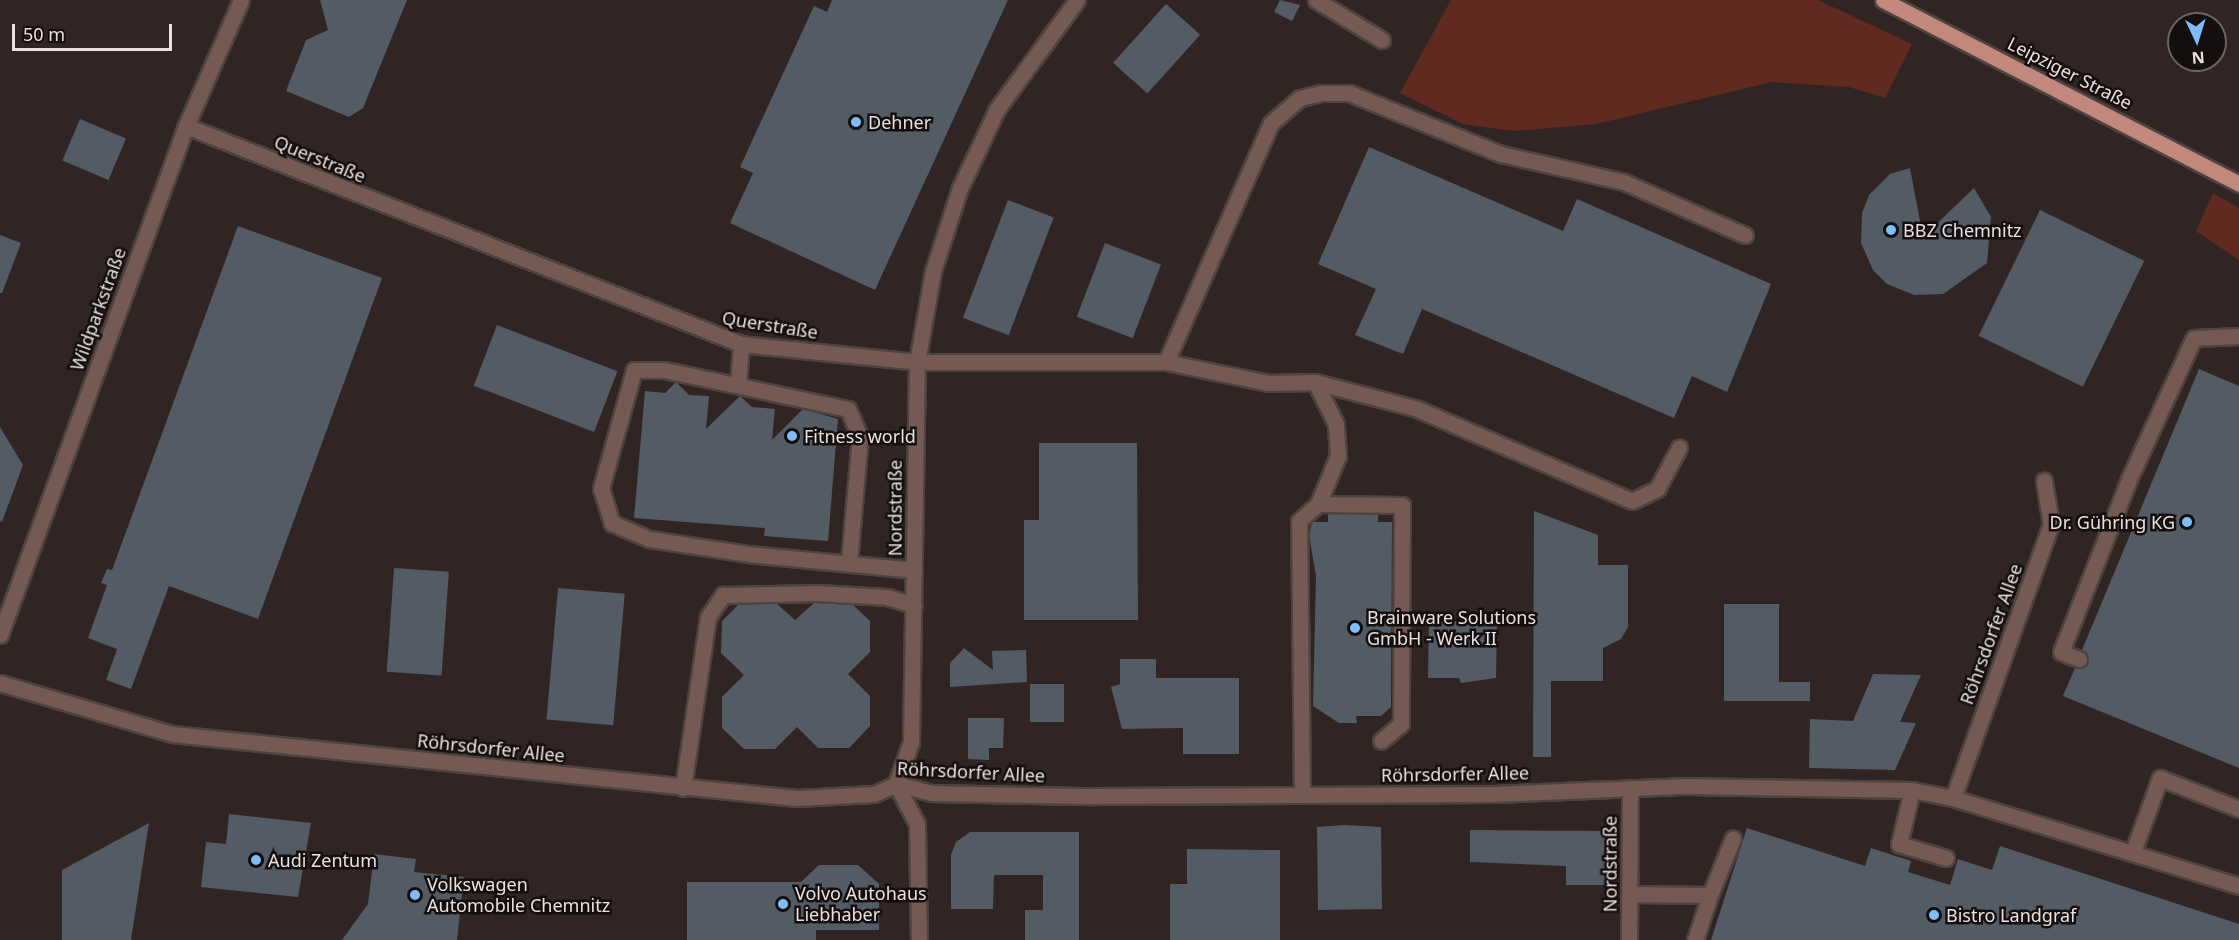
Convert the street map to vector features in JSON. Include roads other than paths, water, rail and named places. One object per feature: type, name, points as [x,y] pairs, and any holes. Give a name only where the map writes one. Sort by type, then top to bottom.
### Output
[{"type":"main road","name":"Leipziger Straße","points":[[1883,0],[2239,184]]},
{"type":"street","name":"Wildparkstraße","points":[[0,635],[186,126],[241,0]]},
{"type":"street","name":"Nordstraße","points":[[896,784],[911,742],[917,362],[933,271],[960,188],[997,109],[1077,0]]},
{"type":"street","points":[[1316,0],[1382,40]]},
{"type":"street","points":[[1166,362],[1240,184],[1272,123],[1300,98],[1321,93],[1348,93],[1501,154],[1624,182],[1745,235]]},
{"type":"street","name":"Querstraße","points":[[186,126],[741,344],[917,362],[1166,362],[1268,383],[1314,382],[1415,408],[1632,501],[1657,489],[1679,448]]},
{"type":"street","points":[[2079,659],[2061,652],[2129,479],[2194,338],[2239,336]]},
{"type":"street","points":[[738,384],[741,344]]},
{"type":"street","points":[[849,562],[860,438],[855,416],[837,403],[664,370],[634,370],[601,488],[606,514],[612,523],[649,539],[914,570]]},
{"type":"street","points":[[1302,795],[1299,521],[1318,504],[1338,456],[1336,424],[1314,382]]},
{"type":"street","name":"Röhrsdorfer Allee","points":[[1953,798],[2051,525],[2044,481]]},
{"type":"street","points":[[1318,504],[1402,505],[1401,724],[1381,741]]},
{"type":"street","points":[[683,788],[692,701],[708,616],[718,600],[749,591],[887,597],[914,605]]},
{"type":"street","name":"Röhrsdorfer Allee","points":[[0,683],[172,734],[683,788],[846,798],[896,784],[931,793],[1302,795],[1630,788],[1912,790],[1953,798],[2239,886]]},
{"type":"street","points":[[2133,852],[2160,778],[2239,809]]},
{"type":"street","points":[[896,784],[917,824],[919,940]]},
{"type":"street","name":"Nordstraße","points":[[1629,940],[1630,788]]},
{"type":"street","points":[[1912,790],[1899,844],[1946,858]]},
{"type":"street","points":[[1695,940],[1733,838]]},
{"type":"street","points":[[1630,894],[1710,896]]},
{"type":"place","name":"Dehner","points":[[856,122]]},
{"type":"place","name":"BBZ Chemnitz","points":[[1891,230]]},
{"type":"place","name":"Fitness world","points":[[792,436]]},
{"type":"place","name":"Dr. Gühring KG","points":[[2187,522]]},
{"type":"place","name":"Brainware Solutions GmbH - Werk II","points":[[1355,628]]},
{"type":"place","name":"Audi Zentum","points":[[256,860]]},
{"type":"place","name":"Volkswagen Automobile Chemnitz","points":[[415,895]]},
{"type":"place","name":"Volvo Autohaus Liebhaber","points":[[783,904]]},
{"type":"place","name":"Bistro Landgraf","points":[[1934,915]]}]
